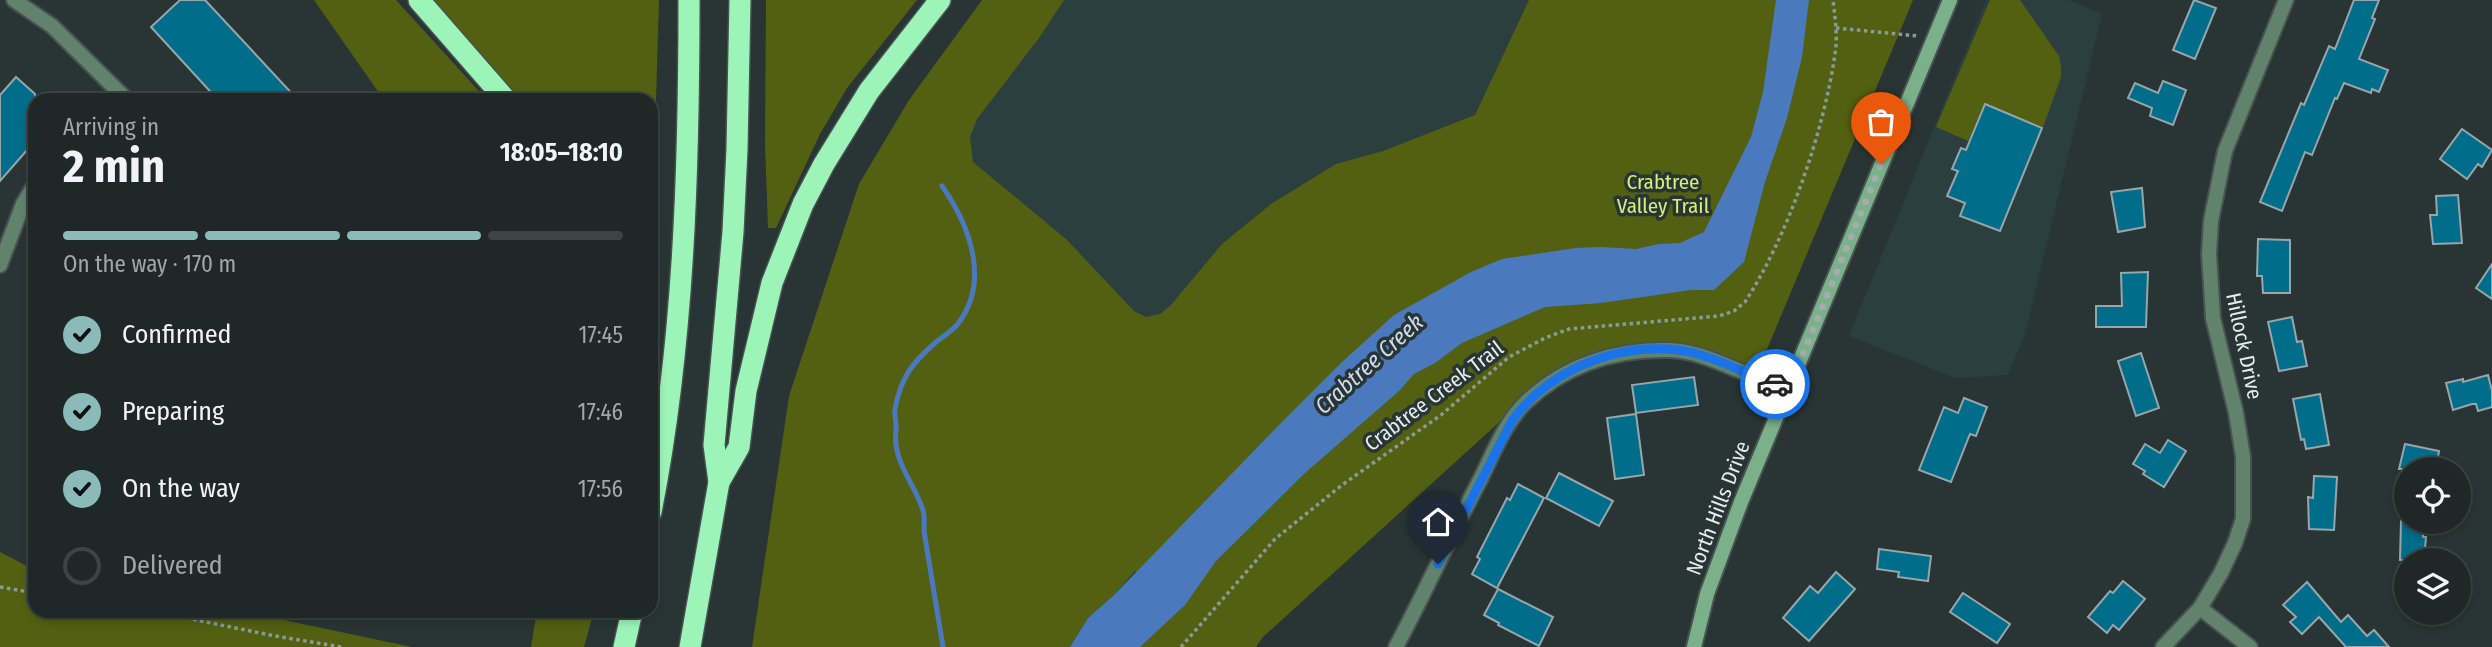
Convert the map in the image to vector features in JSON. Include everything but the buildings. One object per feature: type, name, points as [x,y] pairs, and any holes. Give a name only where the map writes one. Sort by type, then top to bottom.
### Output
[{"type":"highway","points":[[419,0],[500,93]]},
{"type":"highway","points":[[658,468],[680,270],[689,0]]},
{"type":"highway","points":[[690,647],[719,482],[714,445],[733,232],[740,0]]},
{"type":"highway","points":[[719,482],[739,447],[746,391],[768,296],[783,250],[803,204],[869,91],[940,0]]},
{"type":"highway","points":[[624,647],[630,618]]},
{"type":"main road","name":"North Hills Drive","points":[[1694,647],[1707,594],[1741,502],[1950,0]]},
{"type":"street","points":[[14,0],[52,26],[120,93]]},
{"type":"street","name":"Hillock Drive","points":[[2163,647],[2200,608],[2221,573],[2243,519],[2243,457],[2236,414],[2213,318],[2209,254],[2211,221],[2225,151],[2286,0]]},
{"type":"street","points":[[0,265],[6,236],[28,196]]},
{"type":"street","points":[[1396,647],[1512,421],[1524,403],[1562,375],[1604,357],[1625,352],[1670,350],[1693,353],[1774,384],[1790,386]]},
{"type":"street","points":[[2200,608],[2250,647]]},
{"type":"path","name":"Crabtree Creek Trail","points":[[1181,647],[1275,539],[1342,485],[1441,415],[1509,357],[1569,329],[1719,316],[1734,311],[1745,302],[1786,221],[1809,162],[1835,53],[1833,0]]},
{"type":"path","points":[[1836,28],[1934,38]]},
{"type":"path","points":[[0,587],[28,592]]},
{"type":"path","points":[[186,618],[342,647]]},
{"type":"shaded area","points":[[1041,0],[1576,0],[1561,52],[1088,481],[1149,597],[1112,647],[759,647],[820,356]]},
{"type":"shaded area","points":[[1986,0],[2069,0],[2102,14],[2025,334],[2008,375],[1956,378],[1849,336]]},
{"type":"green space","points":[[314,0],[396,0],[481,93],[379,93]]},
{"type":"green space","points":[[430,0],[659,0],[656,93],[511,93]]},
{"type":"green space","points":[[766,0],[917,0],[847,88],[820,134],[776,228],[768,228],[765,144]]},
{"type":"green space","name":"Crabtree Valley Trail","points":[[982,0],[1064,0],[1039,38],[977,119],[970,137],[973,162],[1066,239],[1134,311],[1146,317],[1160,314],[1171,305],[1222,244],[1271,204],[1336,164],[1383,151],[1475,115],[1529,0],[1913,0],[1760,366],[1683,355],[1631,353],[1561,366],[1263,637],[1256,647],[1105,647],[1148,596],[1135,571],[1115,594],[1088,618],[1070,647],[752,647],[789,396],[859,184],[909,100]]},
{"type":"green space","points":[[1990,0],[2020,0],[2059,56],[2061,77],[2043,127],[1984,104],[1968,141],[1936,127]]},
{"type":"green space","points":[[0,552],[28,566],[28,618],[274,618],[412,647],[0,647]]},
{"type":"green space","points":[[536,618],[592,618],[584,647],[531,647]]},
{"type":"water","name":"Crabtree Creek","points":[[1776,0],[1809,0],[1802,57],[1787,118],[1765,182],[1744,262],[1714,290],[1691,290],[1601,303],[1545,307],[1462,343],[1435,363],[1414,374],[1399,391],[1305,473],[1216,561],[1185,605],[1140,647],[1070,647],[1088,618],[1115,594],[1342,362],[1394,315],[1471,272],[1502,259],[1576,248],[1636,249],[1680,243],[1704,232],[1751,137],[1763,92]]},
{"type":"waterway","points":[[942,186],[968,236],[975,273],[973,291],[957,325],[909,371],[895,412],[897,452],[924,512],[924,531],[943,647]]},
{"type":"way so far","points":[[1775,384],[1790,386],[1881,164]]},
{"type":"route","points":[[1438,564],[1512,421],[1524,403],[1562,375],[1584,364],[1625,352],[1670,350],[1693,353],[1775,384]]}]
